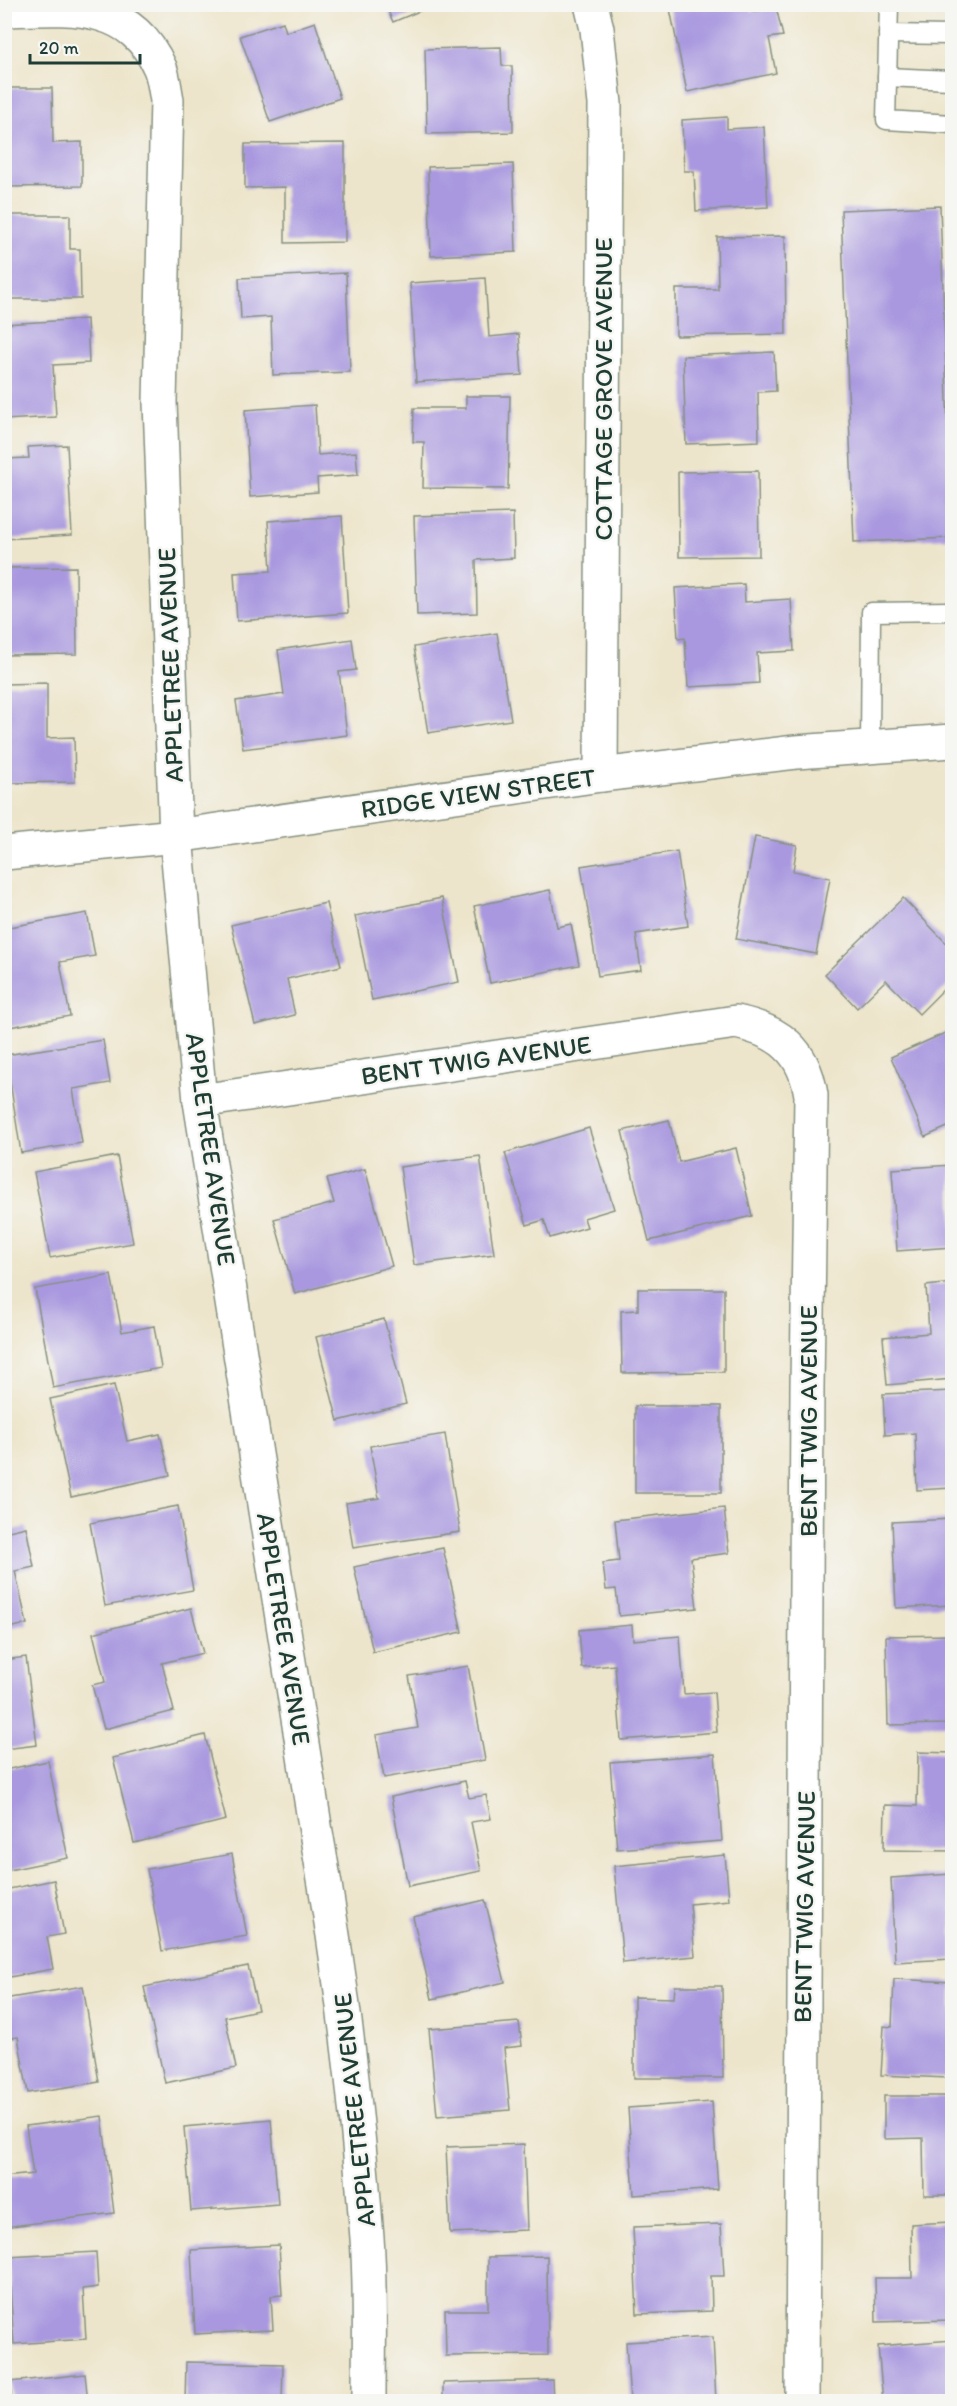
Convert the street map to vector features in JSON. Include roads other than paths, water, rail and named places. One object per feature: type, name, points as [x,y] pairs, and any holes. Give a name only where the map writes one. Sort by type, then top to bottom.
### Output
[{"type":"street","name":"COTTAGE GROVE AVENUE","points":[[591,4],[597,29],[605,104],[601,775]]},
{"type":"street","name":"APPLETREE AVENUE","points":[[4,10],[71,8],[98,11],[121,21],[145,42],[160,69],[167,100],[160,402],[176,836],[200,1101],[347,2024],[367,2240],[369,2402]]},
{"type":"street","name":"RIDGE VIEW STREET","points":[[4,853],[176,836],[601,775],[796,752],[952,741]]},
{"type":"street","name":"BENT TWIG AVENUE","points":[[200,1101],[736,1022],[761,1027],[782,1040],[798,1058],[809,1081],[811,1095],[807,1387],[802,2402]]},
{"type":"lane","points":[[889,4],[886,120],[952,124]]},
{"type":"lane","points":[[888,34],[949,35]]},
{"type":"lane","points":[[887,77],[950,80]]},
{"type":"lane","points":[[870,747],[871,612],[952,611]]}]
